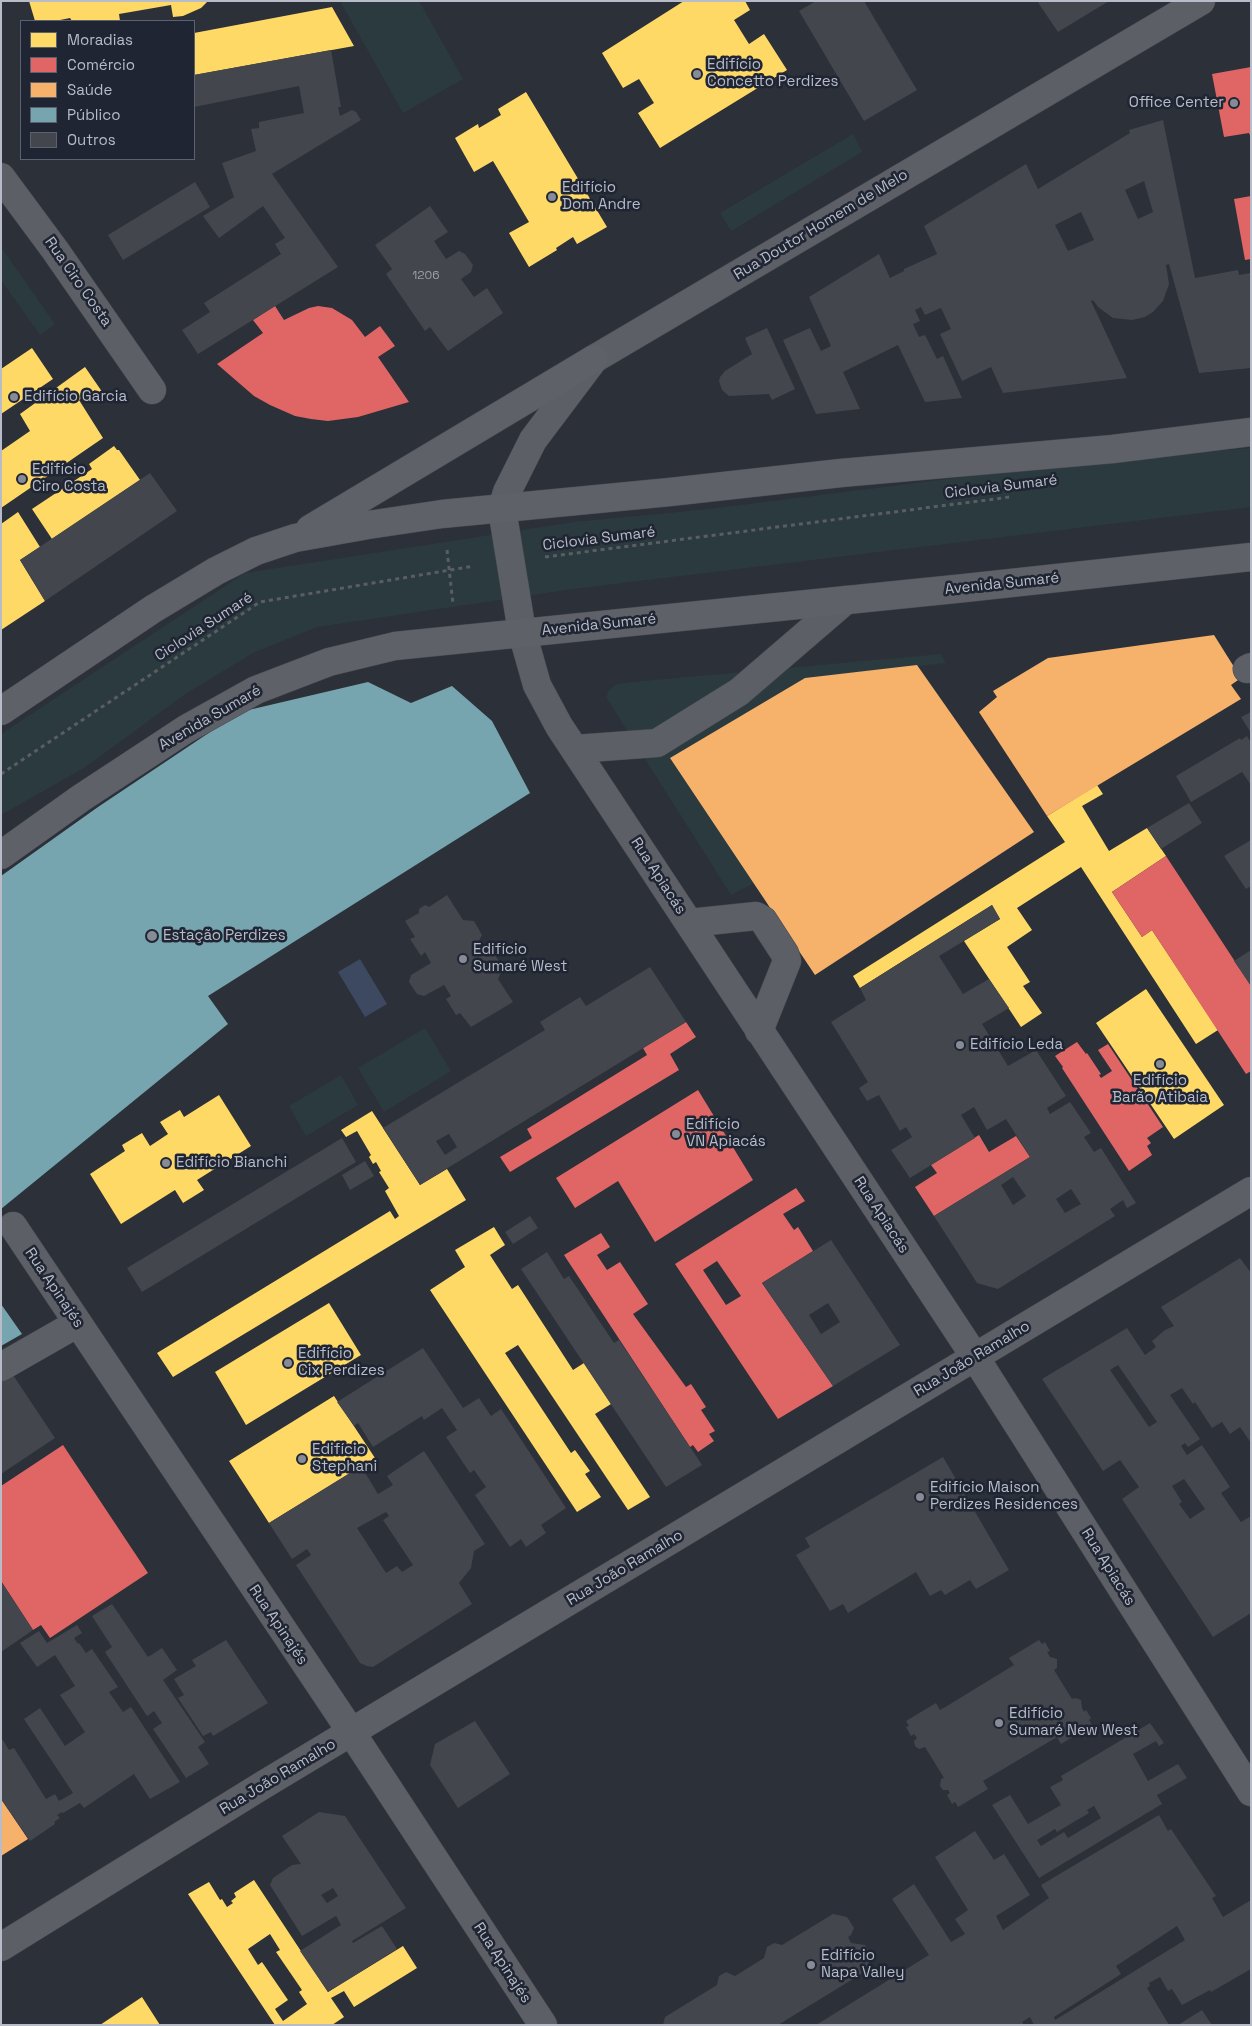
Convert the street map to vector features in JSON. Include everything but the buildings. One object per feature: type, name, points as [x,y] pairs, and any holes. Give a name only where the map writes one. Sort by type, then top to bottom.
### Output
[{"type":"main road","points":[[295,538],[594,359]]},
{"type":"main road","points":[[1,711],[153,609],[216,571],[256,551],[295,538],[442,514],[841,473],[1112,449],[1251,432]]},
{"type":"main road","name":"Avenida Sumaré","points":[[1,855],[81,798],[186,728],[256,690],[329,662],[396,646],[1251,557]]},
{"type":"street","name":"Rua Doutor Homem de Melo","points":[[502,509],[507,492],[533,440],[594,359],[1201,1]]},
{"type":"street","name":"Rua Ciro Costa","points":[[1,177],[55,250],[152,390]]},
{"type":"street","name":"Rua Apiacás","points":[[502,509],[509,562],[522,632],[537,685],[559,726],[975,1357],[1251,1792]]},
{"type":"street","points":[[575,749],[657,743],[739,692],[846,600]]},
{"type":"street","points":[[688,923],[756,916],[764,920],[785,954],[787,961],[759,1031]]},
{"type":"street","name":"Rua João Ramalho","points":[[1,1947],[351,1732],[1251,1192]]},
{"type":"street","name":"Rua Apinajés","points":[[13,1226],[351,1732],[543,2025]]},
{"type":"street","points":[[1,1367],[78,1323]]},
{"type":"path","name":"Ciclovia Sumaré","points":[[1,774],[260,602],[449,569],[1014,496]]},
{"type":"path","points":[[446,542],[453,604]]},
{"type":"shaded area","points":[[340,1],[419,1],[463,79],[403,113]]},
{"type":"shaded area","points":[[853,134],[862,152],[731,231],[720,213]]},
{"type":"shaded area","points":[[1,247],[55,324],[40,335],[1,280]]},
{"type":"shaded area","points":[[1251,448],[1251,507],[573,589],[317,627],[253,653],[184,695],[84,768],[1,815],[1,734],[245,573],[574,522],[709,509],[1075,463]]},
{"type":"shaded area","points":[[941,654],[946,663],[805,678],[670,758],[754,883],[731,895],[606,697],[609,690],[617,684],[632,682]]},
{"type":"shaded area","points":[[425,1028],[451,1071],[384,1112],[358,1068]]},
{"type":"shaded area","points":[[341,1075],[358,1105],[306,1136],[289,1106]]},
{"type":"water","points":[[360,959],[387,1004],[365,1017],[338,972]]},
{"type":"place","name":"Edifício Concetto Perdizes","points":[[697,74]]},
{"type":"place","name":"Office Center","points":[[1234,103]]},
{"type":"place","name":"Edifício Dom Andre","points":[[552,197]]},
{"type":"place","name":"Edifício Garcia","points":[[14,397]]},
{"type":"place","name":"Edifício Ciro Costa","points":[[22,479]]},
{"type":"place","name":"Estação Perdizes","points":[[152,936]]},
{"type":"place","name":"Edifício Sumaré West","points":[[463,959]]},
{"type":"place","name":"Edifício Leda","points":[[960,1045]]},
{"type":"place","name":"Edifício Barão Atibaia","points":[[1160,1064]]},
{"type":"place","name":"Edifício VN Apiacás","points":[[676,1134]]},
{"type":"place","name":"Edifício Bianchi","points":[[166,1163]]},
{"type":"place","name":"Edifício Cix Perdizes","points":[[288,1363]]},
{"type":"place","name":"Edifício Stephani","points":[[302,1459]]},
{"type":"place","name":"Edifício Maison Perdizes Residences","points":[[920,1497]]},
{"type":"place","name":"Edifício Sumaré New West","points":[[999,1723]]},
{"type":"place","name":"Edifício Napa Valley","points":[[811,1965]]}]
